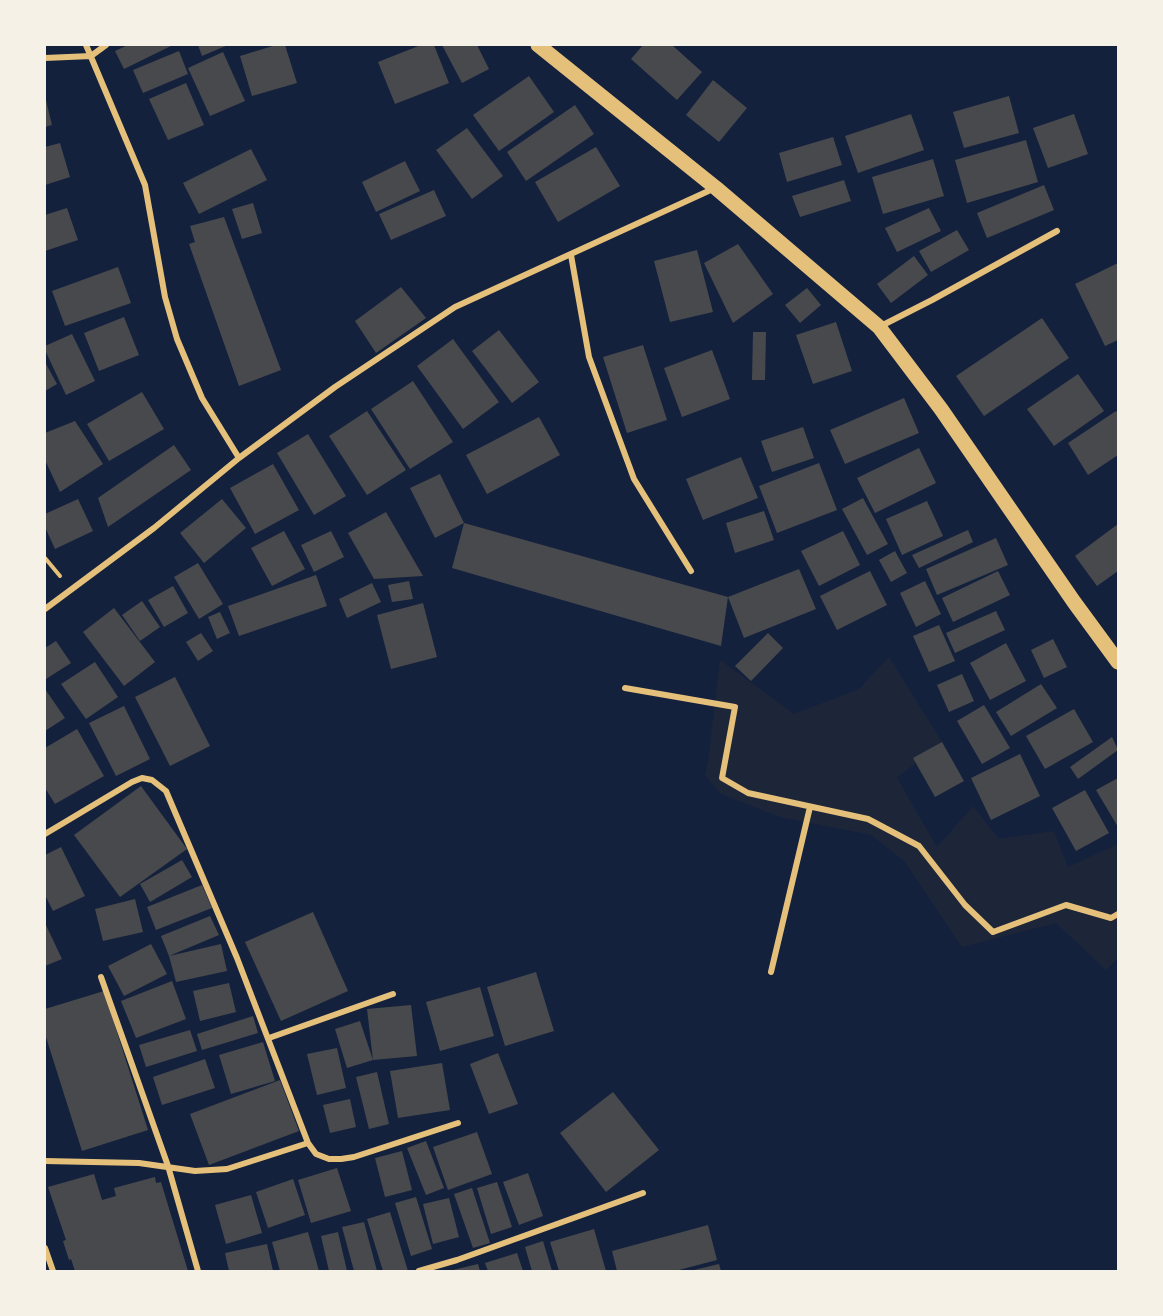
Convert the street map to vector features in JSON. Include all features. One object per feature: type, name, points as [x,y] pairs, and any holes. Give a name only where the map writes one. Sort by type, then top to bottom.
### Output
[{"type":"main road","points":[[538,45],[716,188],[879,327],[941,409],[1118,662]]},
{"type":"street","points":[[86,45],[145,185],[165,297],[177,339],[202,398],[239,458]]},
{"type":"street","points":[[45,58],[91,56],[106,45]]},
{"type":"street","points":[[45,609],[154,528],[239,458],[335,387],[455,308],[716,188]]},
{"type":"street","points":[[879,327],[1057,231]]},
{"type":"street","points":[[571,255],[589,357],[634,479],[691,571]]},
{"type":"street","points":[[625,688],[735,707],[722,778],[748,793],[868,819],[919,846],[964,904],[993,932],[1066,905],[1111,918],[1118,914]]},
{"type":"street","points":[[45,834],[142,778],[153,780],[166,791],[268,1038],[308,1143],[316,1154],[329,1159],[341,1160],[458,1123]]},
{"type":"street","points":[[771,972],[810,807]]},
{"type":"street","points":[[100,977],[168,1166],[198,1271]]},
{"type":"street","points":[[268,1038],[393,994]]},
{"type":"street","points":[[45,1161],[78,1160],[168,1166],[195,1171],[227,1169],[308,1143]]},
{"type":"street","points":[[419,1271],[457,1260],[643,1192]]},
{"type":"street","points":[[45,1248],[53,1271]]},
{"type":"shaded area","points":[[889,657],[942,742],[897,778],[937,847],[973,806],[999,839],[1054,831],[1068,867],[1118,844],[1118,958],[1106,970],[1056,923],[962,947],[904,861],[871,835],[780,817],[721,794],[705,775],[720,660],[794,714],[859,689]]},
{"type":"building","points":[[128,45],[173,45],[124,69],[115,51]]},
{"type":"building","points":[[198,45],[228,45],[202,56]]},
{"type":"building","points":[[276,45],[285,45],[297,83],[252,96],[240,56]]},
{"type":"building","points":[[421,45],[434,45],[449,83],[395,104],[378,62]]},
{"type":"building","points":[[442,45],[477,45],[489,69],[462,83]]},
{"type":"building","points":[[643,45],[672,45],[702,72],[677,100],[631,59]]},
{"type":"building","points":[[179,51],[188,74],[143,93],[133,70]]},
{"type":"building","points":[[223,52],[245,101],[210,116],[188,68]]},
{"type":"building","points":[[529,76],[554,112],[499,151],[473,115]]},
{"type":"building","points":[[713,80],[747,108],[719,142],[686,115]]},
{"type":"building","points":[[186,83],[204,125],[168,140],[149,99]]},
{"type":"building","points":[[45,96],[52,125],[45,127]]},
{"type":"building","points":[[1009,96],[1019,133],[964,148],[953,112]]},
{"type":"building","points":[[575,105],[594,134],[526,181],[507,152]]},
{"type":"building","points":[[911,114],[924,150],[858,173],[845,136]]},
{"type":"building","points":[[1074,114],[1088,154],[1048,168],[1033,128]]},
{"type":"building","points":[[467,128],[503,176],[472,199],[436,150]]},
{"type":"building","points":[[833,137],[842,165],[787,182],[779,153]]},
{"type":"building","points":[[1026,140],[1038,182],[967,203],[955,160]]},
{"type":"building","points":[[60,143],[70,177],[45,185],[45,147]]},
{"type":"building","points":[[596,147],[620,186],[558,222],[535,182]]},
{"type":"building","points":[[251,149],[267,180],[199,214],[183,183]]},
{"type":"building","points":[[933,159],[944,196],[883,214],[872,177]]},
{"type":"building","points":[[405,161],[420,191],[376,212],[362,182]]},
{"type":"building","points":[[844,180],[851,201],[800,217],[792,196]]},
{"type":"building","points":[[1044,185],[1054,210],[987,238],[977,213]]},
{"type":"building","points":[[434,190],[446,216],[391,240],[379,214]]},
{"type":"building","points":[[253,203],[262,233],[242,239],[232,209]]},
{"type":"building","points":[[67,208],[78,240],[45,251],[45,215]]},
{"type":"building","points":[[929,208],[941,231],[897,252],[885,228]]},
{"type":"building","points":[[224,217],[281,370],[239,386],[189,244],[195,242],[190,226]]},
{"type":"building","points":[[957,230],[969,250],[931,272],[919,251]]},
{"type":"building","points":[[738,244],[773,294],[733,323],[704,263]]},
{"type":"building","points":[[697,250],[713,312],[670,322],[654,261]]},
{"type":"building","points":[[914,256],[928,275],[891,303],[877,284]]},
{"type":"building","points":[[1118,263],[1118,340],[1105,346],[1075,284]]},
{"type":"building","points":[[118,267],[131,303],[65,326],[52,291]]},
{"type":"building","points":[[401,287],[426,318],[376,353],[355,321]]},
{"type":"building","points":[[807,288],[821,305],[800,323],[785,305]]},
{"type":"building","points":[[124,317],[139,355],[99,371],[84,333]]},
{"type":"building","points":[[1042,318],[1069,358],[984,416],[956,376]]},
{"type":"building","points":[[836,322],[852,371],[813,384],[796,335]]},
{"type":"building","points":[[499,330],[539,382],[512,403],[472,351]]},
{"type":"building","points":[[753,332],[766,332],[765,380],[752,380]]},
{"type":"building","points":[[72,334],[95,381],[66,395],[45,346]]},
{"type":"building","points":[[453,339],[499,402],[463,429],[417,366]]},
{"type":"building","points":[[643,345],[667,420],[627,433],[603,357]]},
{"type":"building","points":[[712,350],[730,399],[682,417],[664,368]]},
{"type":"building","points":[[45,362],[57,384],[45,391]]},
{"type":"building","points":[[1078,374],[1104,411],[1054,446],[1027,409]]},
{"type":"building","points":[[413,381],[453,442],[410,469],[371,409]]},
{"type":"building","points":[[142,392],[164,429],[109,461],[87,424]]},
{"type":"building","points":[[904,398],[919,433],[845,464],[830,430]]},
{"type":"building","points":[[367,411],[406,470],[367,495],[329,436]]},
{"type":"building","points":[[1116,411],[1118,413],[1118,455],[1088,475],[1068,443]]},
{"type":"building","points":[[539,417],[560,455],[487,494],[466,455]]},
{"type":"building","points":[[75,421],[103,464],[60,492],[45,460],[45,433]]},
{"type":"building","points":[[803,427],[814,458],[772,472],[761,441]]},
{"type":"building","points":[[308,434],[346,496],[314,515],[277,453]]},
{"type":"building","points":[[174,445],[191,470],[108,527],[98,498]]},
{"type":"building","points":[[919,448],[936,483],[875,513],[857,478]]},
{"type":"building","points":[[741,457],[758,498],[703,520],[686,479]]},
{"type":"building","points":[[819,463],[837,510],[777,533],[759,486]]},
{"type":"building","points":[[273,464],[299,510],[255,534],[230,488]]},
{"type":"building","points":[[440,474],[464,523],[435,538],[410,488]]},
{"type":"building","points":[[863,498],[888,544],[867,555],[842,509]]},
{"type":"building","points":[[78,499],[93,531],[55,549],[45,527],[45,514]]},
{"type":"building","points":[[222,499],[246,528],[204,563],[180,533]]},
{"type":"building","points":[[927,501],[943,536],[902,555],[886,519]]},
{"type":"building","points":[[764,511],[774,540],[735,553],[726,523]]},
{"type":"building","points":[[386,512],[423,576],[374,579],[348,533]]},
{"type":"building","points":[[464,523],[728,597],[721,646],[452,568]]},
{"type":"building","points":[[1118,524],[1118,571],[1097,586],[1075,556]]},
{"type":"building","points":[[968,530],[973,542],[919,568],[912,555]]},
{"type":"building","points":[[284,531],[305,569],[272,586],[251,548]]},
{"type":"building","points":[[331,531],[344,557],[314,572],[301,545]]},
{"type":"building","points":[[843,531],[860,565],[819,586],[801,551]]},
{"type":"building","points":[[996,538],[1008,565],[937,595],[926,569]]},
{"type":"building","points":[[895,551],[907,573],[891,582],[879,560]]},
{"type":"building","points":[[198,563],[223,604],[199,619],[174,577]]},
{"type":"building","points":[[799,569],[816,609],[744,638],[728,597]]},
{"type":"building","points":[[870,571],[887,605],[837,630],[820,596]]},
{"type":"building","points":[[998,571],[1010,595],[953,622],[942,598]]},
{"type":"building","points":[[316,575],[327,606],[239,636],[228,606]]},
{"type":"building","points":[[409,581],[413,599],[392,602],[388,585]]},
{"type":"building","points":[[925,581],[941,614],[916,627],[900,593]]},
{"type":"building","points":[[372,583],[381,602],[347,618],[339,599]]},
{"type":"building","points":[[173,586],[188,613],[164,627],[148,600]]},
{"type":"building","points":[[142,601],[160,627],[140,641],[122,615]]},
{"type":"building","points":[[423,603],[437,657],[391,669],[377,615]]},
{"type":"building","points":[[114,608],[155,662],[124,686],[83,632]]},
{"type":"building","points":[[996,611],[1005,630],[955,653],[946,633]]},
{"type":"building","points":[[220,612],[230,633],[217,639],[208,617]]},
{"type":"building","points":[[939,625],[955,661],[929,672],[913,636]]},
{"type":"building","points":[[201,633],[213,651],[198,661],[186,642]]},
{"type":"building","points":[[768,633],[783,648],[751,681],[735,666]]},
{"type":"building","points":[[1053,639],[1067,667],[1044,678],[1031,650]]},
{"type":"building","points":[[56,641],[71,663],[46,679],[45,648]]},
{"type":"building","points":[[1006,643],[1026,681],[990,700],[970,663]]},
{"type":"building","points":[[95,662],[118,697],[86,719],[61,684]]},
{"type":"building","points":[[962,674],[974,701],[949,712],[937,685]]},
{"type":"building","points":[[175,677],[210,746],[170,766],[135,697]]},
{"type":"building","points":[[1041,684],[1057,708],[1011,736],[996,712]]},
{"type":"building","points":[[45,689],[65,718],[45,731]]},
{"type":"building","points":[[984,705],[1010,748],[982,764],[957,721]]},
{"type":"building","points":[[124,706],[150,759],[116,776],[89,723]]},
{"type":"building","points":[[1074,709],[1093,742],[1045,769],[1026,736]]},
{"type":"building","points":[[77,729],[104,776],[55,804],[45,788],[45,748]]},
{"type":"building","points":[[1112,737],[1118,750],[1078,779],[1070,767]]},
{"type":"building","points":[[942,742],[964,781],[935,797],[913,758]]},
{"type":"building","points":[[1020,754],[1040,796],[991,820],[971,778]]},
{"type":"building","points":[[1118,778],[1118,827],[1096,790]]},
{"type":"building","points":[[141,786],[187,849],[120,897],[74,835]]},
{"type":"building","points":[[1085,790],[1109,833],[1076,851],[1052,808]]},
{"type":"building","points":[[61,847],[85,896],[53,911],[45,895],[45,855]]},
{"type":"building","points":[[182,860],[192,877],[150,902],[140,884]]},
{"type":"building","points":[[202,885],[212,908],[156,930],[147,907]]},
{"type":"building","points":[[135,899],[143,932],[103,941],[95,909]]},
{"type":"building","points":[[313,912],[348,991],[281,1021],[245,942]]},
{"type":"building","points":[[210,916],[219,935],[169,956],[161,936]]},
{"type":"building","points":[[45,923],[62,959],[45,966]]},
{"type":"building","points":[[151,944],[167,974],[124,996],[108,966]]},
{"type":"building","points":[[221,944],[227,971],[176,982],[169,956]]},
{"type":"building","points":[[536,972],[554,1031],[505,1046],[487,987]]},
{"type":"building","points":[[172,981],[186,1019],[136,1038],[121,1001]]},
{"type":"building","points":[[229,983],[236,1012],[200,1021],[193,991]]},
{"type":"building","points":[[480,987],[494,1036],[440,1051],[426,1002]]},
{"type":"building","points":[[104,991],[148,1130],[82,1151],[45,1034],[45,1009]]},
{"type":"building","points":[[411,1005],[417,1056],[373,1060],[367,1009]]},
{"type":"building","points":[[253,1016],[258,1033],[202,1050],[197,1034]]},
{"type":"building","points":[[360,1021],[373,1060],[347,1068],[335,1029]]},
{"type":"building","points":[[190,1030],[197,1051],[146,1067],[139,1045]]},
{"type":"building","points":[[263,1042],[275,1081],[231,1094],[219,1055]]},
{"type":"building","points":[[337,1048],[346,1088],[317,1095],[307,1054]]},
{"type":"building","points":[[498,1053],[518,1104],[489,1114],[470,1064]]},
{"type":"building","points":[[205,1059],[215,1088],[162,1105],[153,1077]]},
{"type":"building","points":[[442,1063],[450,1110],[398,1118],[390,1071]]},
{"type":"building","points":[[377,1072],[389,1124],[369,1129],[356,1077]]},
{"type":"building","points":[[280,1080],[299,1131],[209,1165],[190,1114]]},
{"type":"building","points":[[613,1092],[659,1150],[606,1192],[560,1133]]},
{"type":"building","points":[[350,1099],[356,1127],[330,1133],[323,1105]]},
{"type":"building","points":[[477,1132],[492,1174],[448,1190],[433,1147]]},
{"type":"building","points":[[426,1141],[444,1188],[426,1195],[407,1148]]},
{"type":"building","points":[[402,1151],[412,1190],[385,1197],[375,1158]]},
{"type":"building","points":[[337,1168],[351,1211],[311,1223],[298,1180]]},
{"type":"building","points":[[528,1173],[543,1216],[519,1225],[503,1182]]},
{"type":"building","points":[[94,1174],[102,1200],[116,1196],[114,1188],[155,1177],[156,1183],[161,1182],[188,1271],[75,1271],[71,1259],[69,1260],[63,1241],[66,1240],[48,1187]]},
{"type":"building","points":[[293,1179],[305,1215],[268,1228],[256,1192]]},
{"type":"building","points":[[497,1182],[512,1227],[491,1234],[477,1188]]},
{"type":"building","points":[[472,1188],[490,1243],[473,1248],[454,1194]]},
{"type":"building","points":[[251,1195],[262,1233],[226,1244],[215,1205]]},
{"type":"building","points":[[416,1197],[432,1249],[411,1256],[395,1203]]},
{"type":"building","points":[[449,1198],[459,1237],[433,1244],[423,1204]]},
{"type":"building","points":[[390,1212],[408,1271],[383,1271],[367,1219]]},
{"type":"building","points":[[364,1222],[377,1271],[354,1271],[342,1227]]},
{"type":"building","points":[[708,1225],[717,1260],[675,1271],[617,1271],[612,1251]]},
{"type":"building","points":[[594,1229],[606,1271],[559,1271],[550,1242]]},
{"type":"building","points":[[308,1232],[319,1271],[280,1271],[272,1242]]},
{"type":"building","points":[[338,1232],[347,1271],[329,1271],[321,1236]]},
{"type":"building","points":[[543,1241],[552,1271],[532,1271],[525,1247]]},
{"type":"building","points":[[267,1244],[273,1271],[229,1271],[225,1253]]},
{"type":"building","points":[[517,1253],[523,1271],[488,1271],[485,1263]]},
{"type":"building","points":[[478,1264],[480,1271],[453,1270]]},
{"type":"building","points":[[719,1264],[721,1271],[694,1271],[694,1270]]}]
